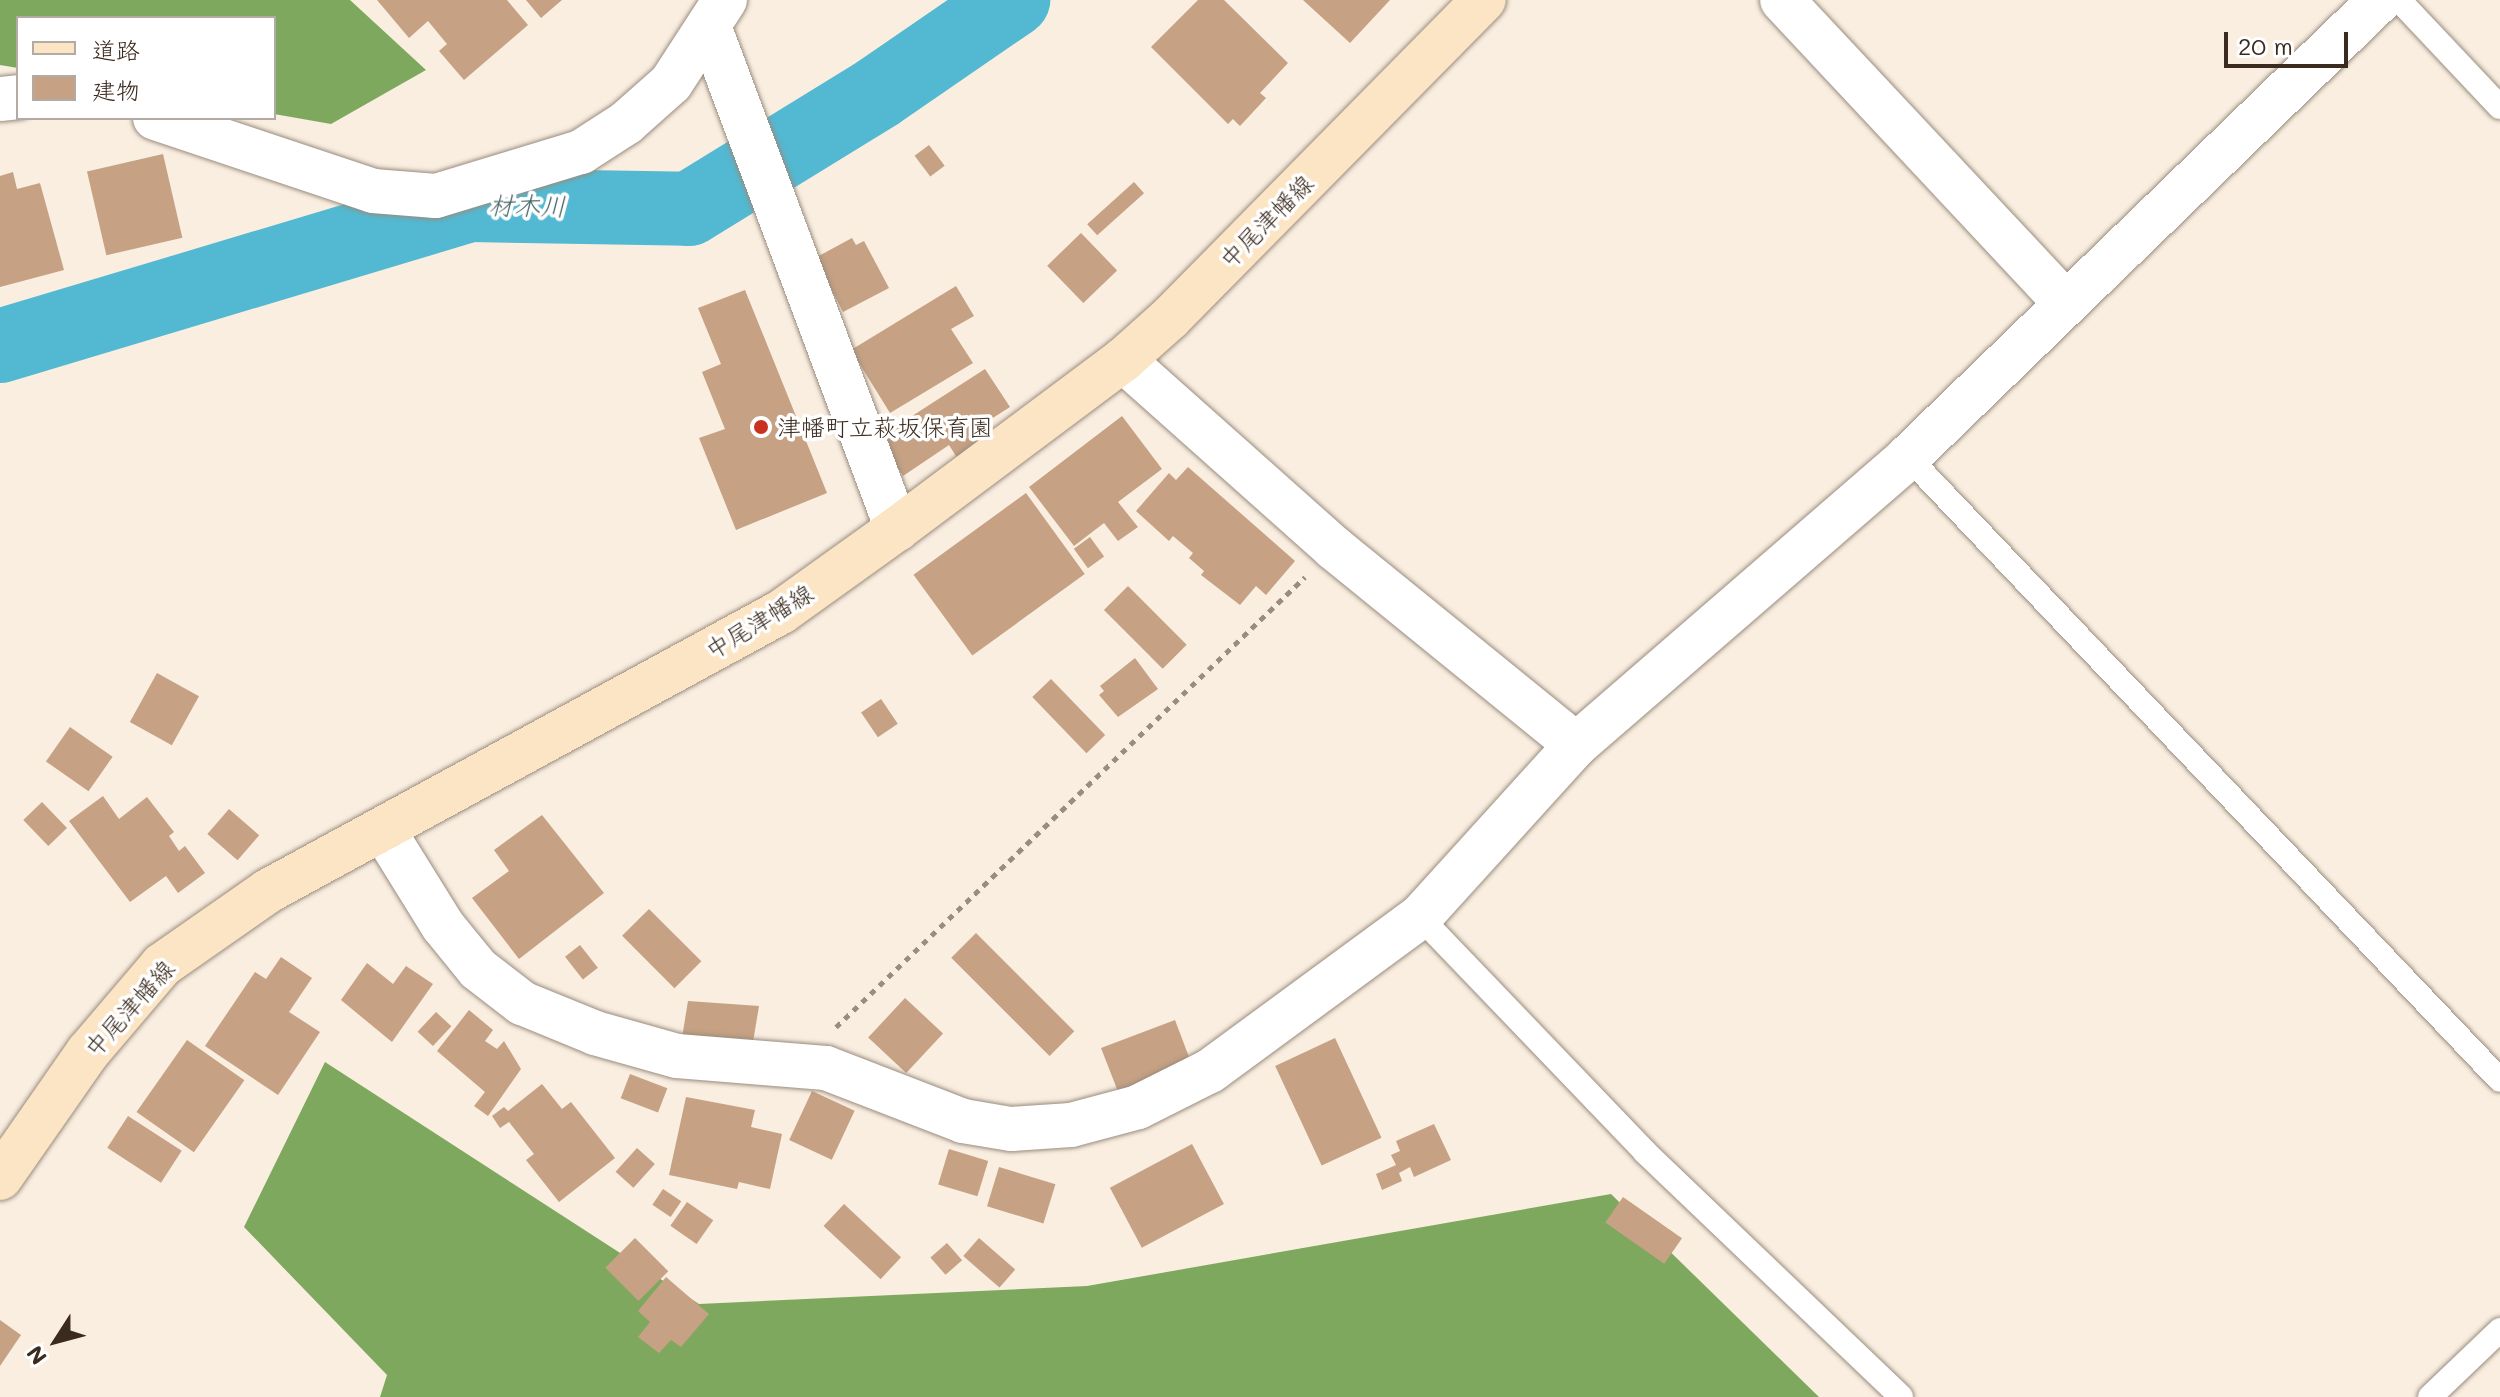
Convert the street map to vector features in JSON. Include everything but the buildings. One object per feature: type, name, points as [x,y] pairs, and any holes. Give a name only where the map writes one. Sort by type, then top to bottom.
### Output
[{"type":"main road","name":"中尾津幡線","points":[[0,1178],[88,1052],[162,965],[268,891],[384,831],[781,612],[897,529],[1123,360],[1484,0]]},
{"type":"street","points":[[1782,0],[2064,301]]},
{"type":"street","points":[[384,831],[443,926],[478,969],[522,1003],[595,1033],[677,1056],[826,1068],[963,1121],[1011,1129],[1071,1125],[1138,1107],[1210,1071],[1420,917],[1576,745],[1908,457],[2064,301],[2380,0]]},
{"type":"street","points":[[717,14],[736,98],[897,529]]},
{"type":"street","points":[[161,120],[373,191],[436,196],[581,152],[626,123],[671,83],[717,14]]},
{"type":"street","points":[[1123,360],[1334,548],[1576,745]]},
{"type":"lane","points":[[2399,0],[2500,107]]},
{"type":"lane","points":[[1908,457],[2500,1080]]},
{"type":"lane","points":[[1420,917],[1645,1152],[1901,1397]]},
{"type":"lane","points":[[2430,1397],[2500,1330]]},
{"type":"path","points":[[799,1064],[1334,548]]},
{"type":"green space","points":[[0,0],[350,0],[426,70],[331,124],[276,114],[276,16],[16,16],[16,68],[0,65]]},
{"type":"green space","points":[[325,1062],[699,1304],[1087,1286],[1611,1194],[1819,1397],[380,1397],[387,1375],[244,1227]]},
{"type":"waterway","name":"材木川","points":[[0,346],[470,205],[689,209],[879,92],[1013,0]]},
{"type":"place","name":"津幡町立萩坂保育園","points":[[761,427]]}]
